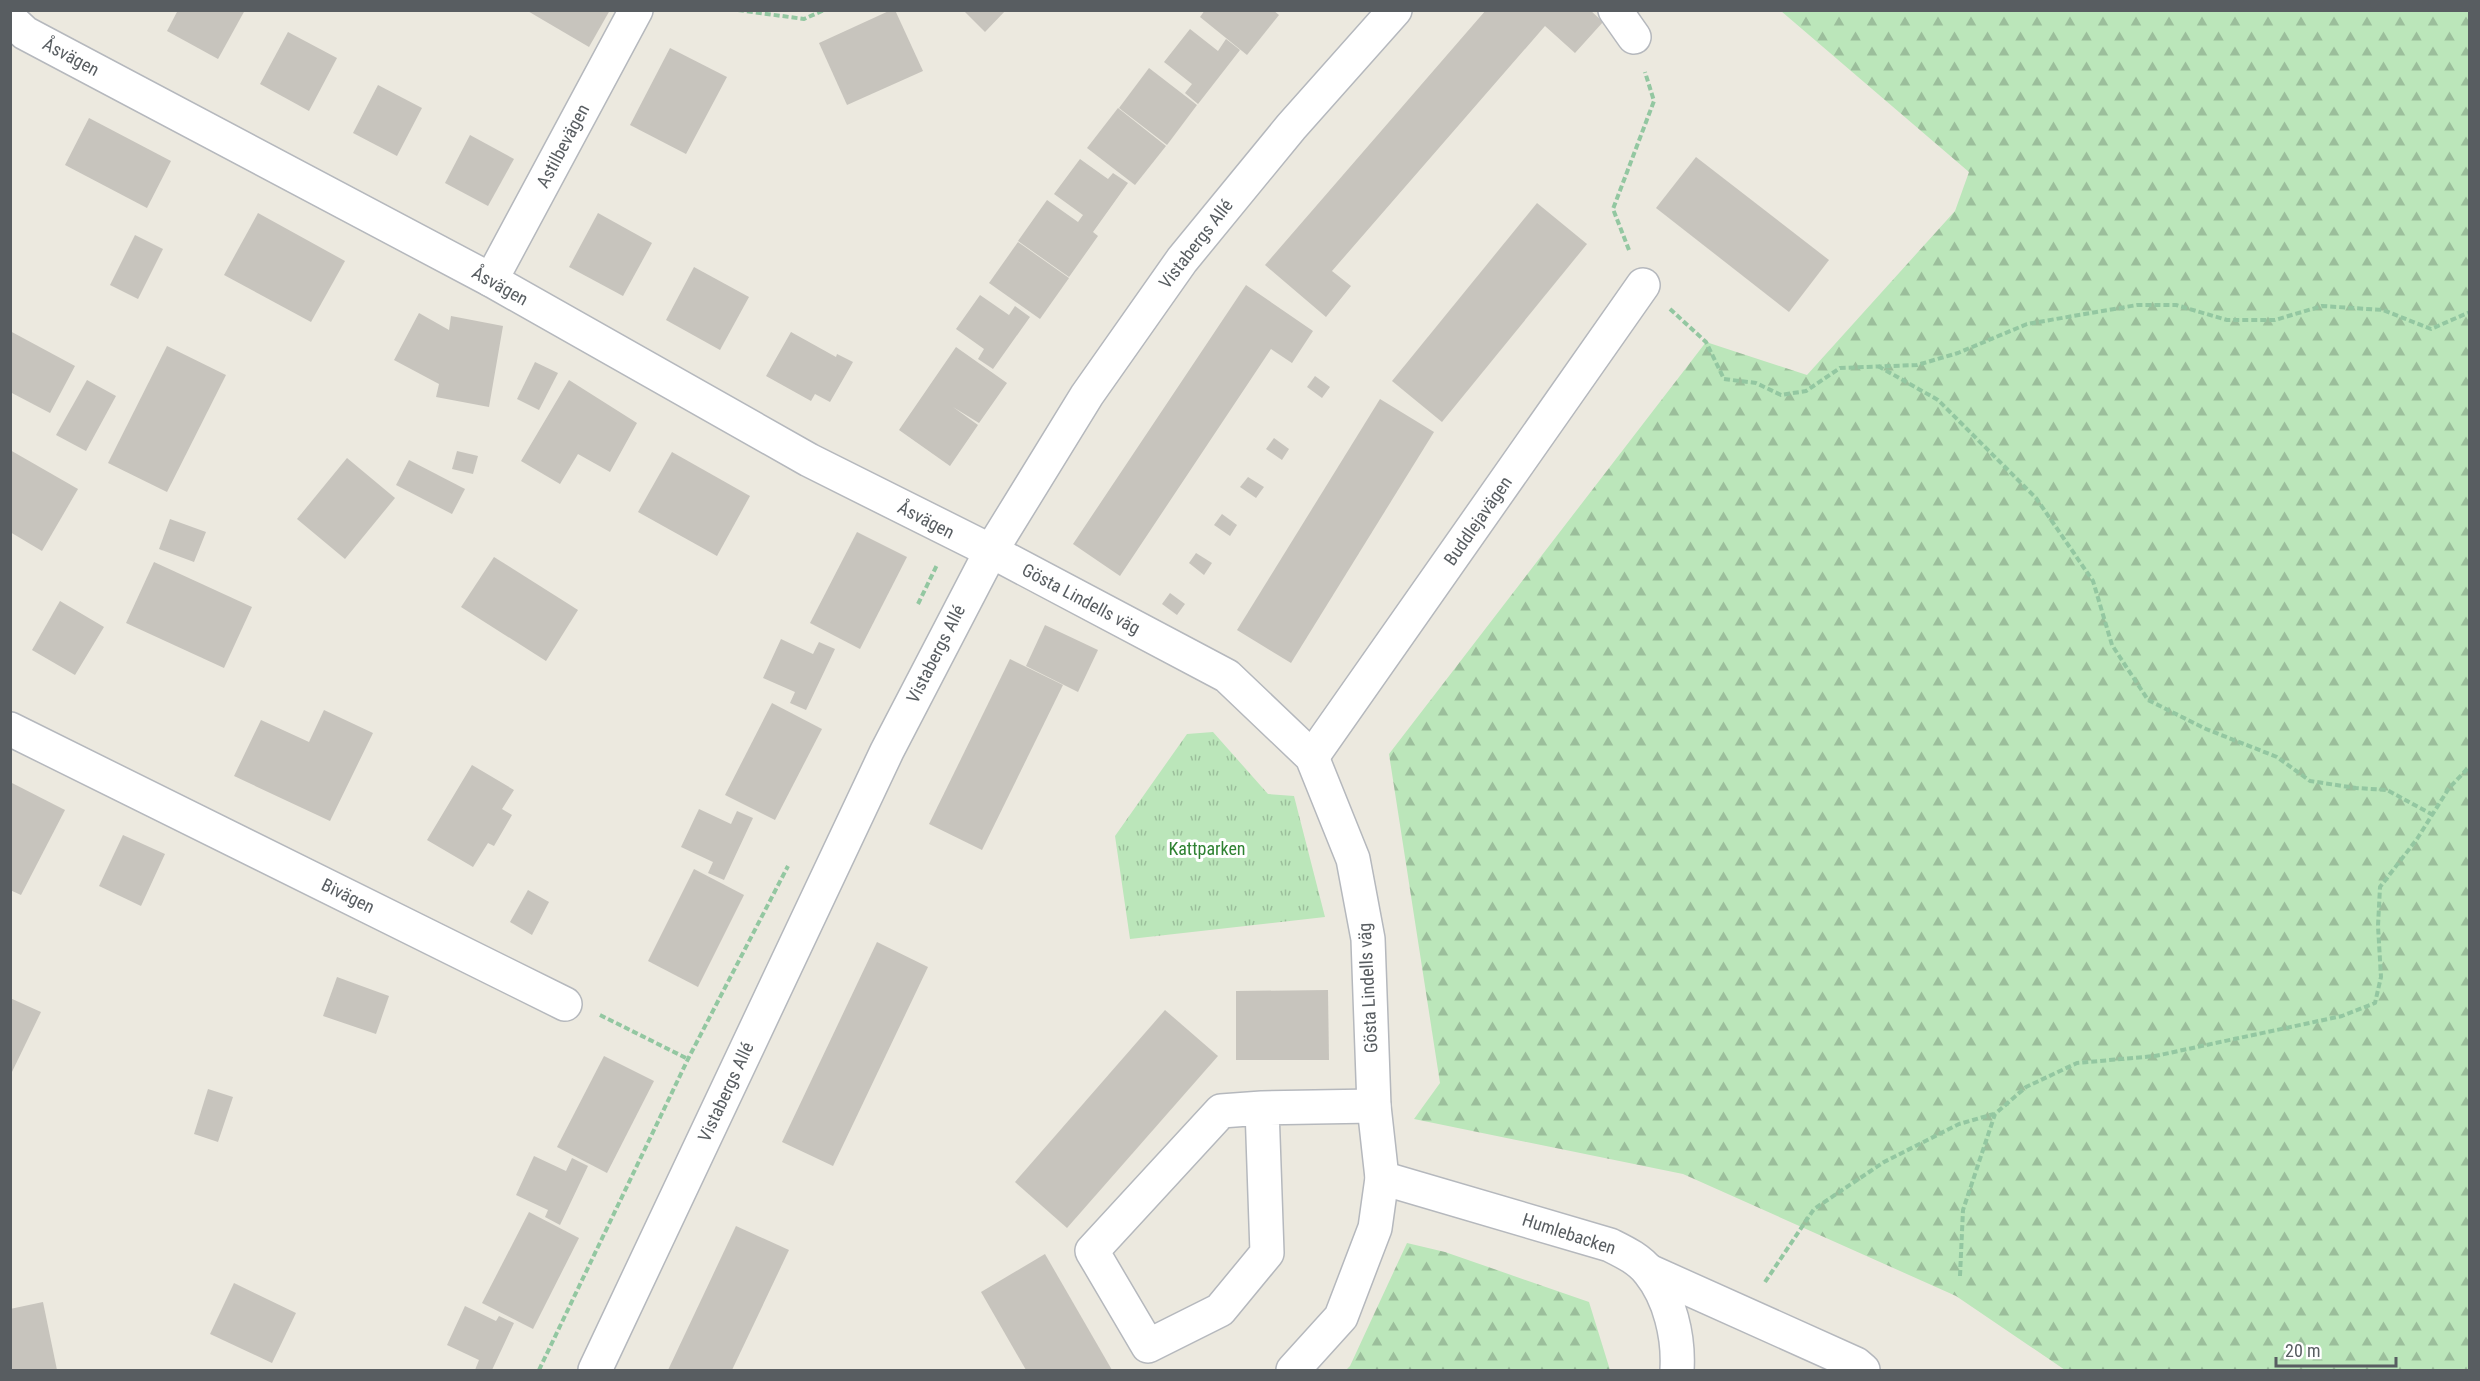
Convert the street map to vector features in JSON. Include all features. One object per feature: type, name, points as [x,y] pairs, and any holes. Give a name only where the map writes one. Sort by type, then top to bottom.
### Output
[{"type":"street","name":"Astilbevägen","points":[[490,280],[636,10]]},
{"type":"street","name":"Vistabergs Allé","points":[[595,1371],[887,751],[991,551],[1087,395],[1182,260],[1291,127],[1395,10]]},
{"type":"street","points":[[1615,10],[1634,37]]},
{"type":"street","name":"Åsvägen","points":[[10,19],[25,33],[490,280],[809,460],[991,551]]},
{"type":"street","name":"Buddlejavägen","points":[[1312,757],[1643,285]]},
{"type":"street","name":"Gösta Lindells väg","points":[[991,551],[1227,676],[1312,757],[1353,859],[1368,939],[1374,1106],[1382,1178],[1375,1228],[1341,1317],[1293,1371]]},
{"type":"street","name":"Bivägen","points":[[10,729],[565,1004]]},
{"type":"street","points":[[1262,1108],[1267,1252],[1220,1310],[1148,1346],[1092,1251],[1221,1111],[1262,1108],[1374,1106]]},
{"type":"street","name":"Humlebacken","points":[[1382,1178],[1610,1245],[1632,1256],[1648,1271],[1663,1294],[1672,1322],[1678,1356],[1677,1371]]},
{"type":"street","points":[[1648,1271],[1856,1364],[1863,1371]]},
{"type":"path","points":[[738,10],[804,19],[824,10]]},
{"type":"path","points":[[1634,37],[1654,101],[1613,209],[1643,285],[1706,342],[1724,379],[1756,383],[1781,395],[1806,392],[1840,368],[1917,364],[1958,353],[2026,324],[2137,305],[2176,305],[2227,320],[2275,320],[2322,306],[2383,310],[2431,329],[2469,312]]},
{"type":"path","points":[[1877,366],[1938,400],[2036,498],[2093,581],[2112,645],[2148,700],[2206,729],[2277,757],[2310,781],[2356,788],[2387,789],[2433,815]]},
{"type":"path","points":[[917,606],[932,575]]},
{"type":"path","points":[[1745,1314],[1814,1209],[1884,1162],[1959,1124],[1995,1114],[2026,1087],[2077,1062],[2155,1056],[2342,1016],[2374,1003],[2381,977],[2378,926],[2380,887],[2433,815],[2449,788],[2469,766]]},
{"type":"path","points":[[539,1371],[688,1059],[789,865]]},
{"type":"path","points":[[565,1004],[597,1013],[688,1059]]},
{"type":"path","points":[[1960,1276],[1963,1210],[1995,1114]]},
{"type":"green space","points":[[1781,11],[2469,11],[2469,1370],[2065,1370],[1956,1296],[1683,1174],[1414,1119],[1440,1083],[1389,754],[1706,342],[1807,375],[1955,211],[1969,172]]},
{"type":"green space","name":"Kattparken","points":[[1213,732],[1268,794],[1294,796],[1325,917],[1130,939],[1115,836],[1187,734]]},
{"type":"green space","points":[[1407,1243],[1445,1252],[1589,1302],[1610,1370],[1346,1370],[1350,1366]]},
{"type":"building","points":[[178,10],[245,10],[218,59],[167,31]]},
{"type":"building","points":[[526,10],[610,10],[589,47]]},
{"type":"building","points":[[895,10],[923,71],[847,105],[819,43]]},
{"type":"building","points":[[963,10],[1006,10],[985,32]]},
{"type":"building","points":[[1205,10],[1273,10],[1279,15],[1247,55],[1200,17]]},
{"type":"building","points":[[1486,10],[1590,10],[1603,22],[1575,53],[1545,26],[1332,271],[1351,286],[1326,317],[1265,265]]},
{"type":"building","points":[[1190,29],[1218,51],[1226,39],[1240,50],[1198,104],[1185,93],[1192,84],[1164,62]]},
{"type":"building","points":[[288,32],[337,58],[309,111],[260,84]]},
{"type":"building","points":[[670,48],[727,77],[686,154],[630,125]]},
{"type":"building","points":[[1149,68],[1197,105],[1167,145],[1119,108]]},
{"type":"building","points":[[378,85],[422,108],[397,156],[353,133]]},
{"type":"building","points":[[1118,108],[1166,146],[1135,185],[1087,148]]},
{"type":"building","points":[[89,118],[171,161],[147,208],[65,165]]},
{"type":"building","points":[[470,135],[514,159],[488,206],[445,183]]},
{"type":"building","points":[[1696,157],[1829,260],[1789,312],[1656,208]]},
{"type":"building","points":[[1080,159],[1108,179],[1113,173],[1128,183],[1093,232],[1098,236],[1069,277],[1018,241],[1047,200],[1078,222],[1083,215],[1054,194]]},
{"type":"building","points":[[1537,203],[1587,244],[1442,422],[1392,381]]},
{"type":"building","points":[[258,213],[345,261],[311,322],[224,275]]},
{"type":"building","points":[[598,213],[652,243],[623,296],[569,267]]},
{"type":"building","points":[[135,235],[163,249],[138,299],[110,285]]},
{"type":"building","points":[[1018,242],[1069,278],[1040,319],[989,283]]},
{"type":"building","points":[[694,267],[749,297],[720,350],[666,320]]},
{"type":"building","points":[[1246,285],[1313,331],[1292,363],[1271,349],[1120,576],[1073,544]]},
{"type":"building","points":[[980,295],[1009,315],[1015,306],[1030,317],[993,369],[978,359],[984,349],[956,329]]},
{"type":"building","points":[[419,313],[449,330],[451,316],[503,326],[489,407],[436,397],[439,384],[394,360]]},
{"type":"building","points":[[10,331],[75,366],[50,413],[10,392]]},
{"type":"building","points":[[791,332],[836,357],[837,354],[853,362],[830,402],[815,394],[811,401],[766,376]]},
{"type":"building","points":[[167,346],[226,375],[167,492],[108,463]]},
{"type":"building","points":[[956,347],[1007,383],[979,423],[953,407],[978,425],[950,466],[899,430]]},
{"type":"building","points":[[535,362],[558,373],[539,410],[517,399]]},
{"type":"building","points":[[1315,376],[1330,387],[1322,398],[1307,387]]},
{"type":"building","points":[[87,380],[116,396],[86,451],[56,435]]},
{"type":"building","points":[[569,380],[637,423],[610,472],[578,454],[560,484],[521,461]]},
{"type":"building","points":[[1380,399],[1434,432],[1291,663],[1237,630]]},
{"type":"building","points":[[1274,438],[1289,449],[1282,460],[1266,449]]},
{"type":"building","points":[[10,450],[78,489],[42,551],[10,532]]},
{"type":"building","points":[[457,451],[478,456],[473,474],[452,469]]},
{"type":"building","points":[[672,452],[750,496],[717,556],[638,512]]},
{"type":"building","points":[[347,458],[395,498],[345,559],[297,519]]},
{"type":"building","points":[[409,460],[465,489],[452,514],[396,485]]},
{"type":"building","points":[[1248,477],[1264,487],[1256,498],[1240,487]]},
{"type":"building","points":[[1222,514],[1237,525],[1230,536],[1214,525]]},
{"type":"building","points":[[170,519],[206,532],[194,562],[159,549]]},
{"type":"building","points":[[857,532],[907,557],[860,649],[810,623]]},
{"type":"building","points":[[1196,553],[1212,563],[1204,575],[1189,563]]},
{"type":"building","points":[[494,557],[578,610],[546,661],[461,607]]},
{"type":"building","points":[[154,562],[252,607],[224,668],[126,623]]},
{"type":"building","points":[[1170,593],[1185,604],[1177,615],[1162,604]]},
{"type":"building","points":[[60,601],[104,627],[75,675],[32,650]]},
{"type":"building","points":[[1045,625],[1098,650],[1078,692],[1026,666]]},
{"type":"building","points":[[781,639],[813,654],[819,642],[835,649],[806,710],[790,703],[795,692],[763,678]]},
{"type":"building","points":[[1010,659],[1063,685],[982,850],[929,824]]},
{"type":"building","points":[[772,703],[822,729],[775,820],[725,795]]},
{"type":"building","points":[[324,710],[373,733],[330,821],[234,776],[261,720],[309,742]]},
{"type":"building","points":[[472,765],[514,790],[502,809],[512,815],[494,846],[488,843],[473,867],[427,840]]},
{"type":"building","points":[[10,782],[65,810],[21,895],[10,890]]},
{"type":"building","points":[[699,809],[731,824],[737,811],[753,818],[724,880],[708,873],[713,862],[681,847]]},
{"type":"building","points":[[123,835],[165,854],[141,906],[99,886]]},
{"type":"building","points":[[694,869],[744,895],[698,987],[648,961]]},
{"type":"building","points":[[528,890],[549,902],[532,935],[510,922]]},
{"type":"building","points":[[877,942],[928,967],[833,1166],[782,1142]]},
{"type":"building","points":[[337,977],[389,996],[376,1034],[323,1016]]},
{"type":"building","points":[[1328,990],[1329,1060],[1236,1060],[1236,991]]},
{"type":"building","points":[[10,998],[41,1012],[10,1076]]},
{"type":"building","points":[[1165,1010],[1218,1056],[1067,1228],[1015,1182]]},
{"type":"building","points":[[604,1056],[654,1081],[607,1173],[557,1147]]},
{"type":"building","points":[[208,1089],[233,1097],[218,1142],[194,1134]]},
{"type":"building","points":[[534,1156],[566,1171],[572,1158],[588,1166],[560,1225],[545,1217],[548,1210],[516,1195]]},
{"type":"building","points":[[529,1212],[579,1238],[533,1329],[482,1303]]},
{"type":"building","points":[[736,1226],[789,1250],[732,1370],[668,1370]]},
{"type":"building","points":[[1045,1254],[1112,1370],[1026,1370],[981,1292]]},
{"type":"building","points":[[234,1283],[296,1313],[272,1363],[210,1334]]},
{"type":"building","points":[[43,1302],[57,1370],[10,1370],[10,1309]]},
{"type":"building","points":[[465,1306],[496,1321],[499,1316],[514,1323],[492,1370],[475,1370],[479,1360],[447,1345]]}]
